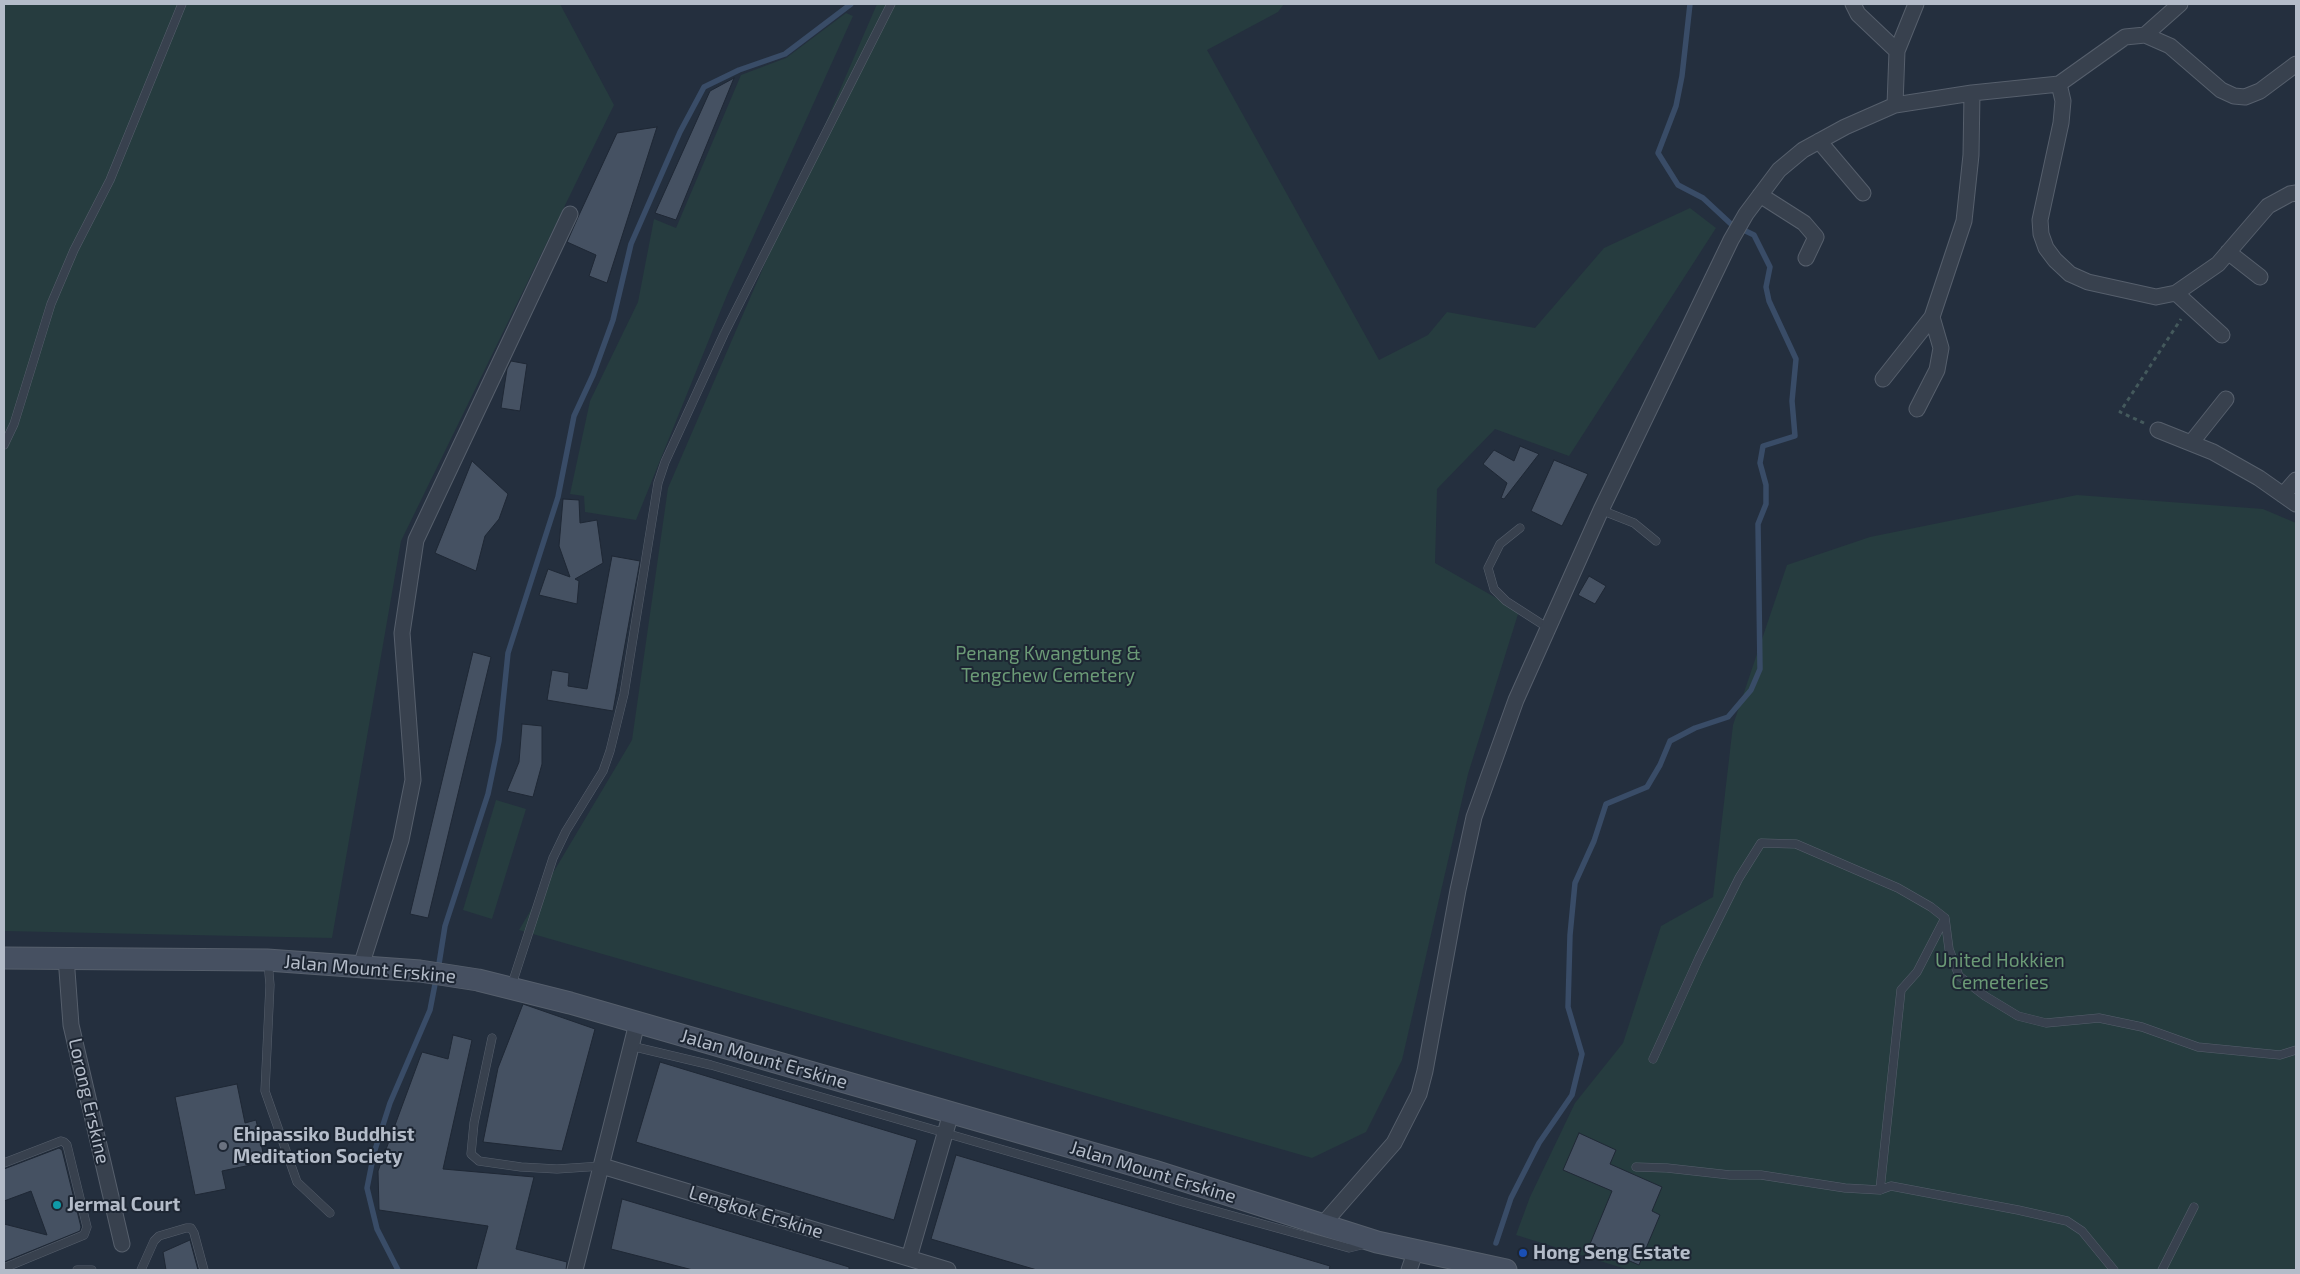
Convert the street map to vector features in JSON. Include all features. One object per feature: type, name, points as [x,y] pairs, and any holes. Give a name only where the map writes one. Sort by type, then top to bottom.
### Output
[{"type":"main road","name":"Jalan Mount Erskine","points":[[4,958],[267,960],[420,971],[510,987],[1154,1171],[1376,1242],[1413,1260],[1506,1270]]},
{"type":"street","points":[[1853,4],[1858,14],[1897,51]]},
{"type":"street","points":[[1895,105],[1897,51],[1916,4]]},
{"type":"street","points":[[2145,35],[2180,4]]},
{"type":"street","points":[[1323,1224],[1394,1143],[1419,1094],[1474,817],[1516,700],[1601,510],[1731,240],[1746,214],[1779,170],[1803,150],[1818,141],[1895,105],[1972,93],[2059,84],[2125,37],[2145,35],[2170,46],[2221,90],[2234,96],[2245,97],[2260,91],[2296,64]]},
{"type":"street","points":[[2059,84],[2063,101],[2061,123],[2040,220],[2041,234],[2046,248],[2055,260],[2070,274],[2088,282],[2156,297],[2176,293],[2218,264],[2268,206],[2290,194],[2296,193]]},
{"type":"street","points":[[1883,379],[1932,317],[1964,221],[1972,155],[1972,93]]},
{"type":"street","points":[[1818,141],[1863,193]]},
{"type":"street","points":[[1760,195],[1804,223],[1816,237],[1806,258]]},
{"type":"street","points":[[361,966],[401,840],[413,780],[402,633],[416,540],[570,214]]},
{"type":"street","points":[[2228,252],[2260,277]]},
{"type":"street","points":[[2176,293],[2222,335]]},
{"type":"street","points":[[1917,409],[1938,370],[1941,348],[1932,317]]},
{"type":"street","points":[[2191,443],[2226,399]]},
{"type":"street","points":[[2158,430],[2213,452],[2259,478],[2296,504]]},
{"type":"street","points":[[2283,495],[2296,480]]},
{"type":"street","name":"Lorong Erskine","points":[[66,957],[73,1034],[122,1244]]},
{"type":"street","points":[[575,1270],[637,1023]]},
{"type":"street","points":[[909,1258],[951,1113]]},
{"type":"street","name":"Lengkok Erskine","points":[[602,1166],[948,1270]]},
{"type":"lane","points":[[4,445],[14,424],[51,304],[74,250],[110,180],[182,4]]},
{"type":"lane","points":[[510,987],[553,858],[566,830],[603,771],[610,751],[624,694],[658,482],[665,462],[724,334],[891,4]]},
{"type":"lane","points":[[1601,510],[1634,524],[1656,541]]},
{"type":"lane","points":[[1520,528],[1500,544],[1488,568],[1494,589],[1506,601],[1548,628]]},
{"type":"lane","points":[[1652,1059],[1739,878],[1760,843],[1796,844],[1898,888],[1931,907],[1944,918],[1949,948],[1959,976],[1985,996],[2018,1016],[2046,1023],[2099,1018],[2142,1027],[2207,1048],[2280,1055],[2296,1050]]},
{"type":"lane","points":[[1880,1190],[1901,990],[1917,972],[1944,918]]},
{"type":"lane","points":[[267,960],[270,985],[266,1091],[296,1182],[330,1213]]},
{"type":"lane","points":[[492,1038],[474,1122],[470,1154],[479,1161],[521,1167],[556,1170],[602,1166]]},
{"type":"lane","points":[[631,1046],[712,1065],[946,1134],[1349,1248],[1376,1242]]},
{"type":"lane","points":[[4,1163],[60,1141],[64,1142],[67,1145],[87,1227],[84,1235],[4,1268]]},
{"type":"lane","points":[[1636,1167],[1730,1175],[1761,1175],[1845,1188],[1880,1190],[1891,1186],[2067,1221],[2082,1231],[2114,1270]]},
{"type":"lane","points":[[2162,1270],[2194,1207]]},
{"type":"lane","points":[[141,1270],[154,1241],[159,1236],[186,1228],[194,1232],[204,1270]]},
{"type":"lane","points":[[77,1270],[82,1268],[92,1270]]},
{"type":"path","points":[[2158,430],[2120,412],[2190,306]]},
{"type":"green space","points":[[4,4],[560,4],[614,105],[401,541],[332,938],[4,931]]},
{"type":"green space","name":"Penang Kwangtung & Tengchew Cemetery","points":[[877,4],[1284,4],[1278,12],[1207,50],[1379,360],[1428,335],[1447,312],[1535,328],[1604,248],[1690,208],[1716,228],[1569,456],[1495,429],[1437,489],[1435,563],[1519,611],[1468,774],[1402,1060],[1366,1132],[1312,1158],[519,930],[632,740],[668,488]]},
{"type":"green space","points":[[846,13],[853,16],[727,295],[636,520],[585,512],[584,496],[570,494],[590,401],[638,302],[654,219],[676,228],[741,75],[786,58]]},
{"type":"green space","name":"United Hokkien Cemeteries","points":[[2077,495],[2263,509],[2296,523],[2296,1270],[1629,1270],[1516,1235],[1530,1197],[1575,1103],[1623,1043],[1661,926],[1713,897],[1733,725],[1787,565],[1870,537]]},
{"type":"green space","points":[[496,800],[526,809],[492,919],[463,910]]},
{"type":"building","points":[[734,78],[676,220],[655,213],[710,91]]},
{"type":"building","points":[[657,127],[607,283],[589,276],[596,255],[567,242],[617,133]]},
{"type":"building","points":[[511,361],[527,364],[520,411],[501,408],[507,369]]},
{"type":"building","points":[[1520,446],[1539,454],[1504,499],[1501,498],[1507,483],[1483,464],[1494,450],[1514,461]]},
{"type":"building","points":[[1554,460],[1588,474],[1562,526],[1531,511]]},
{"type":"building","points":[[472,461],[508,494],[499,519],[485,536],[476,571],[435,553]]},
{"type":"building","points":[[563,499],[579,500],[580,523],[597,520],[603,563],[575,579],[579,581],[577,604],[539,595],[548,569],[570,577],[559,546]]},
{"type":"building","points":[[612,556],[640,561],[613,711],[547,700],[552,670],[569,673],[568,686],[587,689]]},
{"type":"building","points":[[1589,576],[1606,586],[1595,604],[1578,595]]},
{"type":"building","points":[[473,652],[491,657],[428,918],[410,914]]},
{"type":"building","points":[[522,724],[542,726],[542,764],[533,797],[507,791],[519,762]]},
{"type":"building","points":[[523,1004],[595,1029],[562,1151],[483,1142],[498,1068]]},
{"type":"building","points":[[453,1035],[472,1040],[443,1169],[534,1177],[516,1249],[567,1262],[566,1270],[476,1270],[488,1226],[379,1210],[378,1171],[422,1052],[448,1059]]},
{"type":"building","points":[[660,1062],[917,1140],[894,1220],[636,1142]]},
{"type":"building","name":"Ehipassiko Buddhist Meditation Society","points":[[237,1084],[245,1123],[256,1120],[265,1162],[222,1171],[226,1189],[195,1195],[175,1097]]},
{"type":"building","points":[[1579,1133],[1616,1150],[1610,1164],[1662,1187],[1652,1211],[1660,1215],[1639,1265],[1590,1244],[1612,1191],[1563,1170]]},
{"type":"building","name":"Jermal Court","points":[[59,1148],[62,1150],[81,1227],[80,1231],[4,1262],[4,1224],[47,1235],[31,1191],[4,1201],[4,1169]]},
{"type":"building","points":[[956,1155],[1330,1266],[1329,1270],[1037,1270],[931,1239]]},
{"type":"building","points":[[622,1199],[849,1267],[849,1270],[693,1270],[611,1249]]},
{"type":"building","points":[[190,1240],[198,1270],[166,1270],[163,1252]]},
{"type":"waterway","points":[[438,970],[445,926],[488,794],[499,741],[508,653],[558,497],[574,416],[593,375],[613,320],[631,244],[680,132],[704,87],[739,70],[785,54],[851,4]]},
{"type":"waterway","points":[[1496,1243],[1511,1198],[1539,1143],[1572,1095],[1582,1054],[1568,1007],[1570,935],[1575,883],[1594,841],[1606,804],[1647,787],[1660,765],[1670,741],[1695,728],[1728,717],[1751,690],[1760,669],[1758,524],[1766,504],[1766,485],[1760,463],[1763,446],[1795,436],[1792,401],[1796,359],[1769,301],[1766,287],[1770,267],[1754,235],[1731,224],[1703,198],[1678,185],[1658,153],[1676,106],[1682,76],[1690,4]]},
{"type":"waterway","points":[[398,1270],[377,1229],[367,1188],[374,1153],[390,1103],[430,1010],[436,979]]},
{"type":"place","name":"Ehipassiko Buddhist Meditation Society","points":[[223,1146]]},
{"type":"place","name":"Jermal Court","points":[[57,1205]]},
{"type":"place","name":"Hong Seng Estate","points":[[1523,1253]]}]
